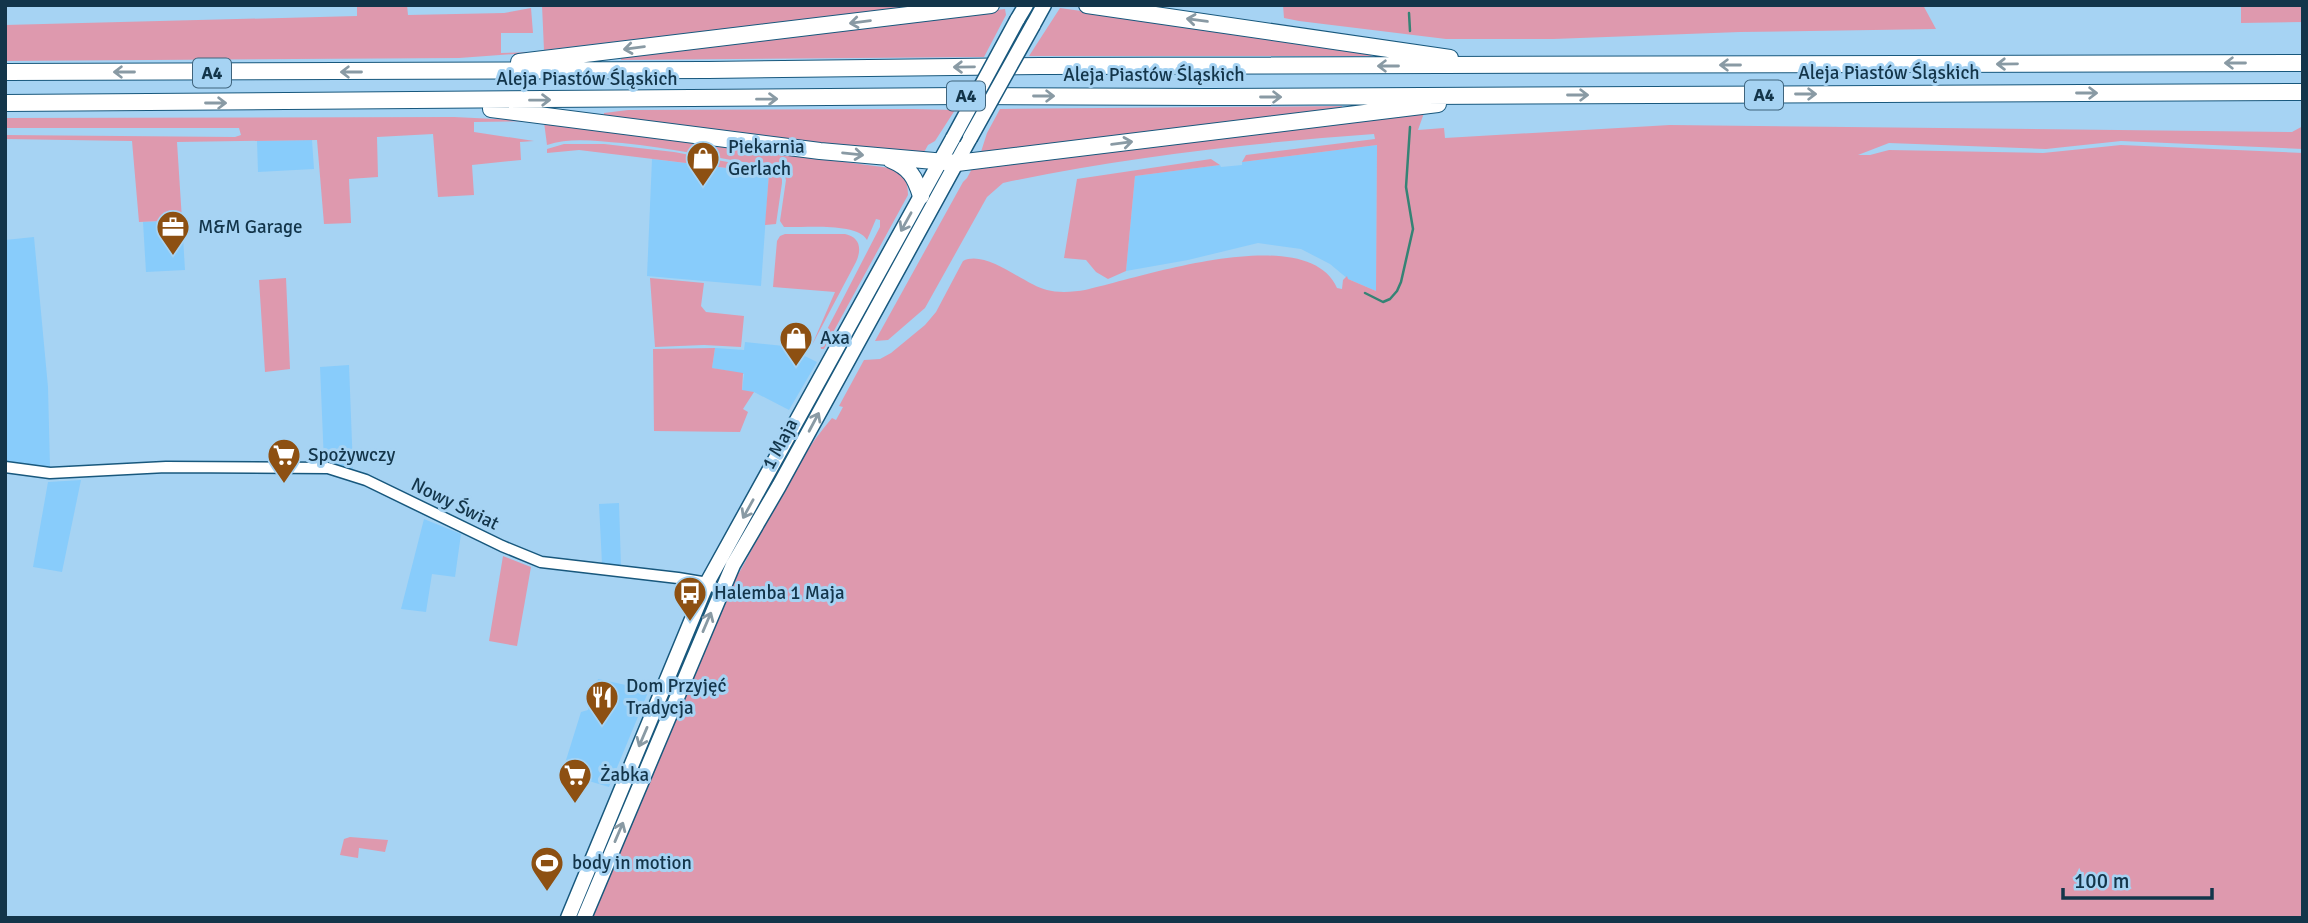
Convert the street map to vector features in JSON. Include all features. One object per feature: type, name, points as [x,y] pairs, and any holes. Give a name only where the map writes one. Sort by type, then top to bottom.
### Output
[{"type":"highway","points":[[419,72],[991,5]]},
{"type":"highway","points":[[1091,6],[1505,66]]},
{"type":"highway","name":"Aleja Piastów Śląskich","points":[[5,72],[2303,63]]},
{"type":"highway","name":"Aleja Piastów Śląskich","points":[[5,103],[989,96],[2303,92]]},
{"type":"highway","points":[[423,101],[886,158],[957,163],[1510,96]]},
{"type":"highway","points":[[886,158],[905,166],[914,175],[921,196]]},
{"type":"main road","name":"1 Maja","points":[[568,918],[714,587],[939,162],[1026,5]]},
{"type":"main road","name":"1 Maja","points":[[583,918],[714,587],[957,163],[1044,5]]},
{"type":"street","name":"Nowy Świat","points":[[5,467],[50,473],[166,467],[328,468],[366,480],[541,562],[714,587]]},
{"type":"shaded area","points":[[357,5],[407,5],[408,15],[504,13],[531,8],[533,33],[501,33],[501,53],[543,52],[459,58],[5,61],[5,25],[357,16]]},
{"type":"shaded area","points":[[542,5],[927,5],[544,50]]},
{"type":"shaded area","points":[[1283,5],[1923,5],[1936,29],[1740,32],[1553,39],[1446,39],[1284,18]]},
{"type":"shaded area","points":[[2241,5],[2303,5],[2303,22],[2241,23]]},
{"type":"shaded area","points":[[1060,8],[1372,52],[1371,56],[1029,56]]},
{"type":"shaded area","points":[[1005,9],[1006,15],[984,57],[621,60],[621,55]]},
{"type":"shaded area","points":[[1342,106],[1342,111],[980,155],[987,133],[1000,109]]},
{"type":"shaded area","points":[[628,110],[955,110],[922,156],[604,116],[604,113]]},
{"type":"shaded area","points":[[1424,113],[1418,130],[1444,128],[1445,138],[1670,125],[2292,132],[2303,126],[2303,149],[2121,141],[2046,149],[1889,143],[1858,155],[1889,150],[2043,153],[2121,145],[2303,153],[2303,918],[590,918],[736,572],[739,573],[805,454],[832,418],[836,420],[843,407],[839,406],[864,360],[880,359],[891,353],[925,325],[936,312],[963,261],[983,260],[1038,287],[1066,292],[1220,259],[1258,256],[1293,258],[1320,268],[1337,288],[1342,289],[1343,280],[1347,276],[1348,279],[1376,291],[1377,145],[1242,162],[1246,155],[1375,139],[1374,134],[1281,142],[1141,158],[1003,183],[987,197],[925,308],[888,340],[875,341],[974,165]]},
{"type":"shaded area","points":[[454,117],[536,121],[474,122],[474,132],[534,141],[520,142],[521,160],[472,165],[474,195],[438,197],[433,134],[377,137],[378,177],[349,179],[351,223],[324,224],[317,140],[177,142],[182,220],[139,222],[132,141],[5,139],[5,135],[241,135],[239,128],[5,128],[5,118]]},
{"type":"shaded area","points":[[544,122],[890,168],[904,178],[908,195],[824,349],[821,349],[820,343],[880,227],[880,220],[876,219],[867,240],[861,234],[841,228],[784,227],[780,221],[786,180],[776,167],[622,143],[574,140],[547,145]]},
{"type":"shaded area","points":[[312,140],[314,169],[258,172],[257,141]]},
{"type":"shaded area","points":[[564,144],[604,144],[674,152],[776,171],[782,183],[776,224],[765,225],[769,173],[579,150],[547,153],[547,149]]},
{"type":"shaded area","points":[[1377,145],[1376,291],[1348,279],[1330,264],[1301,249],[1258,243],[1188,260],[1126,271],[1135,176],[1220,165],[1242,165],[1242,162]]},
{"type":"shaded area","points":[[652,159],[769,173],[761,286],[647,276]]},
{"type":"shaded area","points":[[1211,159],[1220,165],[1135,176],[1126,271],[1108,279],[1096,272],[1086,260],[1064,258],[1077,179]]},
{"type":"shaded area","points":[[182,220],[185,270],[146,272],[143,222]]},
{"type":"shaded area","points":[[785,234],[845,234],[854,238],[858,244],[856,262],[812,345],[835,292],[773,287],[777,241]]},
{"type":"shaded area","points":[[34,237],[48,387],[50,467],[5,461],[5,240]]},
{"type":"shaded area","points":[[286,278],[290,369],[265,372],[259,280]]},
{"type":"shaded area","points":[[650,278],[704,283],[701,306],[706,312],[744,316],[741,347],[655,347]]},
{"type":"shaded area","points":[[745,342],[784,346],[817,362],[789,410],[754,392],[742,391],[744,374],[712,368],[715,348],[744,350]]},
{"type":"shaded area","points":[[715,348],[712,368],[743,373],[742,390],[754,392],[743,409],[748,412],[740,432],[654,431],[653,349]]},
{"type":"shaded area","points":[[349,365],[353,469],[324,463],[320,367]]},
{"type":"shaded area","points":[[81,480],[62,572],[33,567],[48,482]]},
{"type":"shaded area","points":[[619,503],[621,566],[602,564],[599,504]]},
{"type":"shaded area","points":[[424,519],[461,534],[455,577],[432,574],[426,612],[401,609]]},
{"type":"shaded area","points":[[503,556],[531,567],[517,646],[489,641]]},
{"type":"shaded area","points":[[708,599],[709,603],[578,918],[572,918]]},
{"type":"shaded area","points":[[598,679],[649,690],[609,787],[562,773],[581,712],[588,710]]},
{"type":"shaded area","points":[[350,837],[388,840],[385,852],[359,848],[358,858],[340,855],[344,839]]},
{"type":"waterway","points":[[1409,13],[1410,31]]},
{"type":"waterway","points":[[1365,293],[1383,302],[1390,299],[1401,282],[1413,229],[1406,187],[1410,127]]},
{"type":"place","name":"Piekarnia Gerlach","points":[[703,188]]},
{"type":"place","name":"M&M Garage","points":[[173,257]]},
{"type":"place","name":"Axa","points":[[796,368]]},
{"type":"place","name":"Spożywczy","points":[[284,485]]},
{"type":"place","name":"Halemba 1 Maja","points":[[690,623]]},
{"type":"place","name":"Dom Przyjęć Tradycja","points":[[602,727]]},
{"type":"place","name":"Żabka","points":[[575,805]]},
{"type":"place","name":"body in motion","points":[[547,893]]}]
